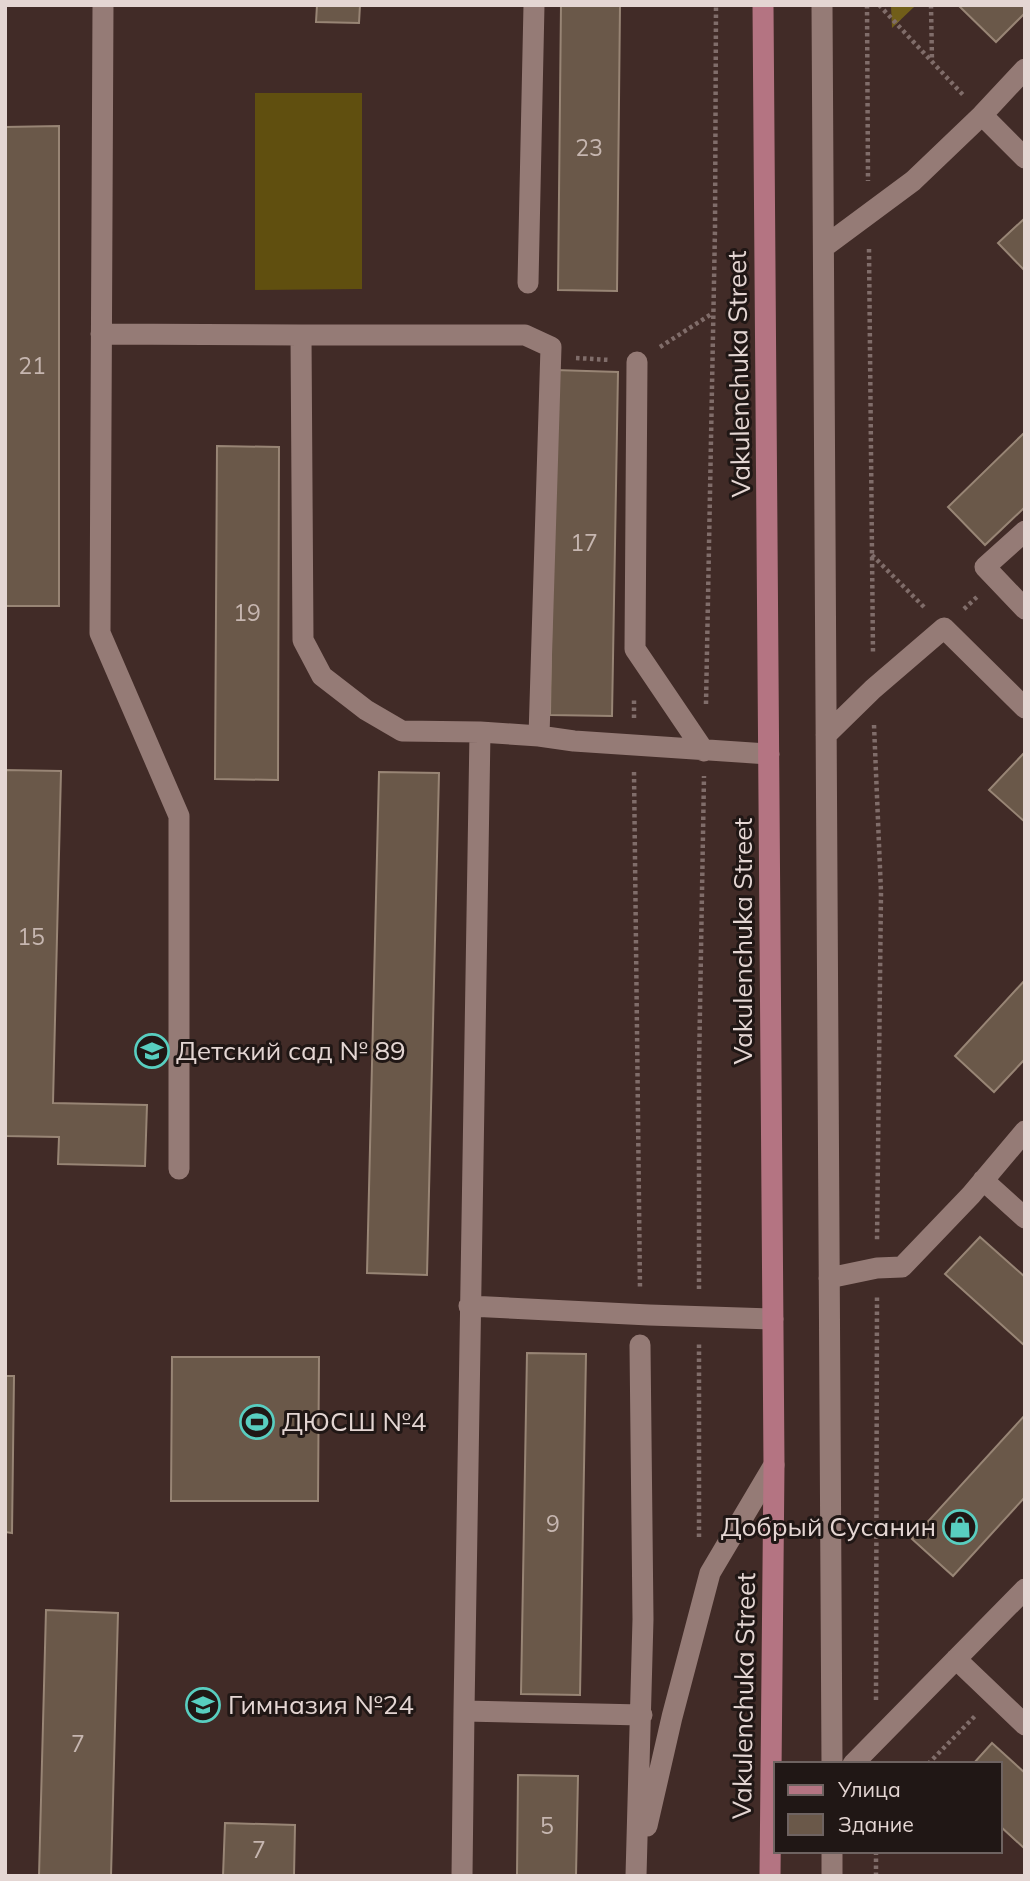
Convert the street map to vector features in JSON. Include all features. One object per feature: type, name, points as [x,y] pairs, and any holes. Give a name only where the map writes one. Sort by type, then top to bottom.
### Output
[{"type":"main road","name":"Vakulenchuka Street","points":[[764,5],[774,1465],[770,1876]]},
{"type":"lane","points":[[103,5],[100,634],[179,816],[178,1169]]},
{"type":"lane","points":[[528,284],[534,5]]},
{"type":"lane","points":[[822,5],[832,1762]]},
{"type":"lane","points":[[824,247],[913,181],[982,115],[1025,69]]},
{"type":"lane","points":[[982,115],[1025,158]]},
{"type":"lane","points":[[101,334],[525,335],[551,347],[539,736]]},
{"type":"lane","points":[[301,335],[303,640],[322,676],[366,710],[402,731],[480,732],[769,754]]},
{"type":"lane","points":[[637,362],[635,649],[704,751]]},
{"type":"lane","points":[[1025,531],[985,568],[1025,609]]},
{"type":"lane","points":[[827,735],[873,689],[944,628],[1025,708]]},
{"type":"lane","points":[[462,1876],[480,732]]},
{"type":"lane","points":[[829,1278],[877,1268],[902,1267],[971,1195],[1025,1132]]},
{"type":"lane","points":[[983,1180],[1025,1218]]},
{"type":"lane","points":[[469,1306],[773,1319]]},
{"type":"lane","points":[[636,1875],[643,1619],[640,1345]]},
{"type":"lane","points":[[636,1875],[710,1573],[774,1465]]},
{"type":"lane","points":[[855,1762],[1025,1588]]},
{"type":"lane","points":[[956,1659],[1025,1725]]},
{"type":"lane","points":[[464,1712],[642,1715]]},
{"type":"lane","points":[[832,1853],[832,1876]]},
{"type":"path","points":[[699,1547],[699,1067],[716,5]]},
{"type":"path","points":[[867,5],[873,689],[881,892],[876,1740]]},
{"type":"path","points":[[879,5],[982,115]]},
{"type":"path","points":[[931,5],[932,62]]},
{"type":"path","points":[[551,357],[637,362],[713,313]]},
{"type":"path","points":[[872,554],[944,628]]},
{"type":"path","points":[[634,745],[640,1315]]},
{"type":"path","points":[[930,1762],[995,1696]]},
{"type":"path","points":[[876,1853],[876,1876]]},
{"type":"green space","points":[[891,5],[916,5],[892,28]]},
{"type":"shaded area","points":[[255,93],[362,93],[362,289],[255,290]]},
{"type":"building","points":[[317,5],[360,5],[359,23],[316,22]]},
{"type":"building","points":[[561,5],[620,5],[617,291],[558,290]]},
{"type":"building","points":[[958,5],[1025,5],[1025,13],[996,42]]},
{"type":"building","points":[[59,126],[59,606],[5,606],[5,127]]},
{"type":"building","points":[[1025,218],[1025,271],[998,243]]},
{"type":"building","points":[[555,370],[618,372],[612,716],[550,715]]},
{"type":"building","points":[[1025,432],[1025,507],[985,545],[948,507]]},
{"type":"building","points":[[217,446],[279,447],[278,780],[215,779]]},
{"type":"building","points":[[1025,754],[1025,822],[989,790]]},
{"type":"building","points":[[5,770],[61,771],[53,1103],[147,1105],[145,1166],[58,1164],[59,1137],[5,1136]]},
{"type":"building","points":[[379,772],[439,773],[427,1275],[367,1273]]},
{"type":"building","points":[[1025,980],[1025,1059],[994,1092],[955,1056]]},
{"type":"building","points":[[980,1237],[1025,1277],[1025,1346],[945,1274]]},
{"type":"building","points":[[527,1353],[586,1354],[580,1695],[521,1694]]},
{"type":"building","points":[[172,1357],[319,1357],[318,1501],[171,1501]]},
{"type":"building","points":[[5,1376],[14,1376],[12,1533],[5,1532]]},
{"type":"building","points":[[1025,1415],[1025,1497],[953,1576],[912,1539]]},
{"type":"building","points":[[46,1610],[118,1613],[111,1876],[39,1876]]},
{"type":"building","points":[[992,1743],[1025,1773],[1025,1849],[1002,1828],[1002,1762],[975,1762]]},
{"type":"building","points":[[518,1775],[578,1776],[576,1876],[517,1876]]},
{"type":"building","points":[[225,1823],[295,1825],[294,1876],[223,1876]]},
{"type":"place","name":"Детский сад № 89","points":[[152,1051]]},
{"type":"place","name":"ДЮСШ №4","points":[[257,1422]]},
{"type":"place","name":"Добрый Сусанин","points":[[960,1527]]},
{"type":"place","name":"Гимназия №24","points":[[203,1705]]}]
